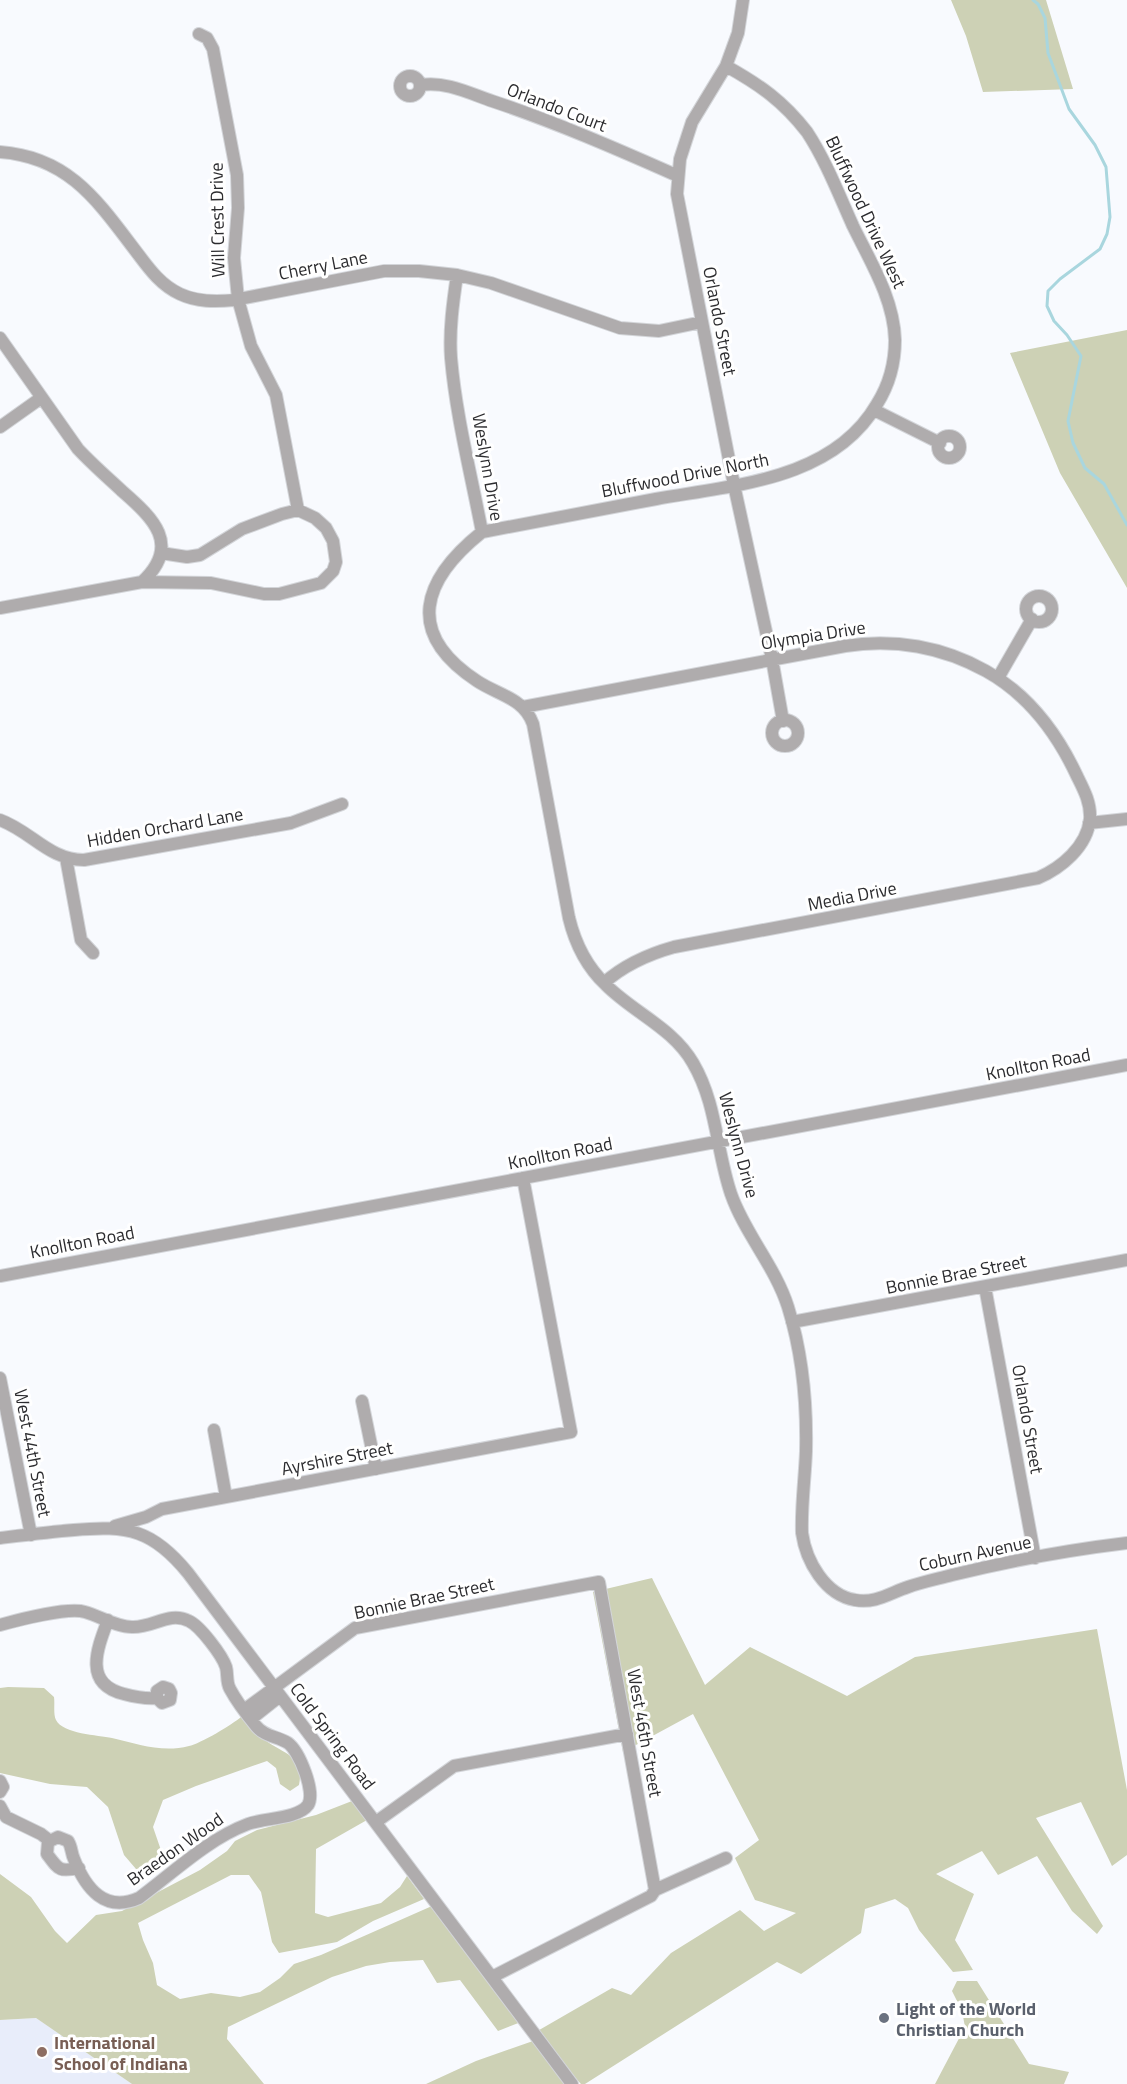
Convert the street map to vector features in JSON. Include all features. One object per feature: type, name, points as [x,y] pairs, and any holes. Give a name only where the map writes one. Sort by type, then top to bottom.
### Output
[{"type":"street","name":"Orlando Street","points":[[743,0],[738,33],[726,66],[693,122],[680,159],[678,205],[783,721]]},
{"type":"street","name":"Will Crest Drive","points":[[199,34],[207,38],[213,49],[237,175],[238,208],[234,258],[238,299],[251,346],[276,395],[298,510]]},
{"type":"street","name":"Bluffwood Drive West","points":[[726,66],[769,92],[792,112],[807,132],[881,284],[891,312],[894,346],[889,379],[874,410]]},
{"type":"street","name":"Orlando Court","points":[[421,85],[449,86],[520,110],[678,176]]},
{"type":"street","name":"Cherry Lane","points":[[0,152],[25,155],[46,162],[75,180],[97,200],[154,275],[183,296],[200,300],[222,301],[384,271],[419,271],[457,275],[513,289],[595,321],[620,328],[659,331],[702,322]]},
{"type":"street","name":"Weslynn Drive","points":[[457,275],[451,358],[482,531],[455,557],[431,593],[429,619],[432,632],[439,644],[469,676],[484,686],[513,699],[523,707],[533,724],[571,927],[587,963],[604,983],[669,1034],[688,1056],[707,1092],[715,1122],[717,1142],[737,1207],[776,1278],[788,1305],[802,1384],[806,1432],[803,1537],[816,1570],[834,1591]]},
{"type":"street","points":[[0,338],[68,436],[90,462],[148,514],[158,531],[161,553],[157,564],[142,582]]},
{"type":"street","points":[[0,427],[41,398]]},
{"type":"street","points":[[874,410],[939,443]]},
{"type":"street","name":"Bluffwood Drive North","points":[[482,531],[783,474],[818,460],[851,437],[874,410]]},
{"type":"street","points":[[0,608],[142,582],[211,583],[270,595],[321,583],[335,567],[333,541],[326,528],[315,518],[298,510],[242,529],[200,555],[187,557],[161,553]]},
{"type":"street","points":[[998,678],[1032,619]]},
{"type":"street","name":"Olympia Drive","points":[[523,707],[853,644],[896,643],[917,646],[950,654],[973,664],[998,678],[1037,712],[1062,744],[1087,797],[1090,810],[1089,824]]},
{"type":"street","name":"Hidden Orchard Lane","points":[[0,820],[13,826],[51,852],[66,858],[81,860],[291,823],[342,804]]},
{"type":"street","points":[[1089,824],[1127,819]]},
{"type":"street","name":"Media Drive","points":[[604,983],[641,959],[674,947],[1030,881],[1049,873],[1070,857],[1084,838],[1089,824]]},
{"type":"street","points":[[66,858],[81,940],[93,953]]},
{"type":"street","name":"Knollton Road","points":[[0,1276],[1127,1065]]},
{"type":"street","name":"Ayrshire Street","points":[[112,1527],[162,1509],[571,1432],[523,1178]]},
{"type":"street","name":"Bonnie Brae Street","points":[[792,1323],[1127,1260]]},
{"type":"street","name":"Orlando Street","points":[[985,1287],[1035,1558]]},
{"type":"street","name":"West 44th Street","points":[[0,1378],[31,1534]]},
{"type":"street","points":[[362,1401],[376,1469]]},
{"type":"street","points":[[214,1430],[226,1497]]},
{"type":"street","name":"Cold Spring Road","points":[[0,1538],[112,1527],[154,1540],[180,1562],[572,2084]]},
{"type":"street","name":"Coburn Avenue","points":[[834,1591],[851,1599],[874,1600],[909,1587],[954,1575],[1127,1542]]},
{"type":"street","name":"Bonnie Brae Street","points":[[248,1715],[355,1628],[599,1582]]},
{"type":"street","name":"West 46th Street","points":[[599,1582],[655,1890]]},
{"type":"street","points":[[0,1625],[60,1611],[82,1611],[134,1627],[142,1627],[172,1617],[190,1621],[222,1659],[230,1689],[248,1715]]},
{"type":"street","points":[[108,1620],[97,1657],[99,1677],[103,1684],[113,1691],[141,1698],[157,1698]]},
{"type":"street","name":"Braedon Wood","points":[[79,1868],[94,1892],[105,1900],[126,1903],[140,1898],[233,1830],[257,1821],[295,1814],[307,1806],[311,1797],[310,1787],[296,1752],[289,1744],[262,1732],[248,1715]]},
{"type":"street","points":[[376,1822],[454,1766],[627,1734]]},
{"type":"street","points":[[0,1781],[3,1786],[0,1792]]},
{"type":"street","points":[[0,1806],[6,1817],[41,1834],[50,1841]]},
{"type":"street","points":[[59,1837],[68,1841],[79,1868],[64,1871],[58,1869],[47,1854],[50,1841],[59,1837]]},
{"type":"street","points":[[492,1977],[651,1896],[655,1890],[726,1858]]},
{"type":"shaded area","name":"International School of Indiana","points":[[36,2018],[132,2084],[0,2084],[0,2020]]},
{"type":"green space","points":[[951,0],[1046,0],[1073,89],[983,92],[966,36]]},
{"type":"green space","points":[[1127,330],[1127,588],[1060,473],[1010,353]]},
{"type":"green space","points":[[652,1578],[705,1685],[750,1647],[847,1696],[915,1657],[1097,1629],[1127,1790],[1127,1855],[1112,1866],[1081,1802],[1036,1818],[1103,1926],[1097,1934],[1072,1911],[1037,1856],[998,1875],[982,1851],[936,1874],[974,1894],[955,1940],[973,1970],[953,1972],[919,1930],[908,1908],[895,1899],[865,1909],[861,1933],[801,1974],[777,1962],[585,2084],[581,2084],[534,2033],[612,1988],[631,1995],[671,1953],[740,1910],[764,1931],[796,1913],[755,1900],[735,1858],[759,1840],[693,1714],[623,1752],[593,1592]]},
{"type":"green space","points":[[0,1688],[44,1688],[54,1697],[56,1720],[60,1725],[73,1731],[160,1748],[179,1748],[194,1744],[241,1717],[262,1738],[296,1761],[300,1775],[299,1785],[290,1791],[280,1784],[276,1768],[267,1761],[163,1800],[153,1827],[164,1859],[149,1871],[136,1869],[124,1855],[108,1807],[87,1787],[50,1784],[0,1773]]},
{"type":"green space","points":[[352,1801],[367,1820],[316,1849],[315,1913],[328,1917],[381,1903],[400,1887],[407,1876],[424,1899],[373,1921],[337,1942],[279,1953],[272,1942],[261,1892],[249,1875],[231,1875],[138,1923],[153,1963],[157,1985],[180,1999],[211,1993],[240,1997],[260,1992],[280,1978],[294,1964],[321,1955],[432,1906],[521,2022],[498,2031],[460,1980],[437,1983],[423,1960],[390,1962],[366,1966],[332,1977],[228,2027],[227,2039],[264,2084],[132,2084],[36,2018],[0,2020],[0,1874],[31,1897],[55,1931],[67,1943],[96,1915],[122,1911],[200,1870],[227,1851],[235,1841],[257,1830],[316,1815]]},
{"type":"green space","points":[[957,1981],[977,1981],[1029,2064],[1069,2072],[1064,2084],[935,2084],[965,2027],[962,2011],[952,1991]]},
{"type":"green space","points":[[533,2041],[566,2084],[426,2084],[476,2061]]},
{"type":"waterway","points":[[1033,0],[1038,4],[1045,18],[1048,53],[1069,109],[1095,145],[1106,167],[1110,217],[1107,234],[1100,249],[1048,291],[1047,306],[1054,321],[1081,356],[1068,421],[1073,443],[1085,468],[1104,484],[1127,525]]},
{"type":"place","name":"Light of the World Christian Church","points":[[884,2018]]},
{"type":"place","name":"International School of Indiana","points":[[42,2052]]}]
